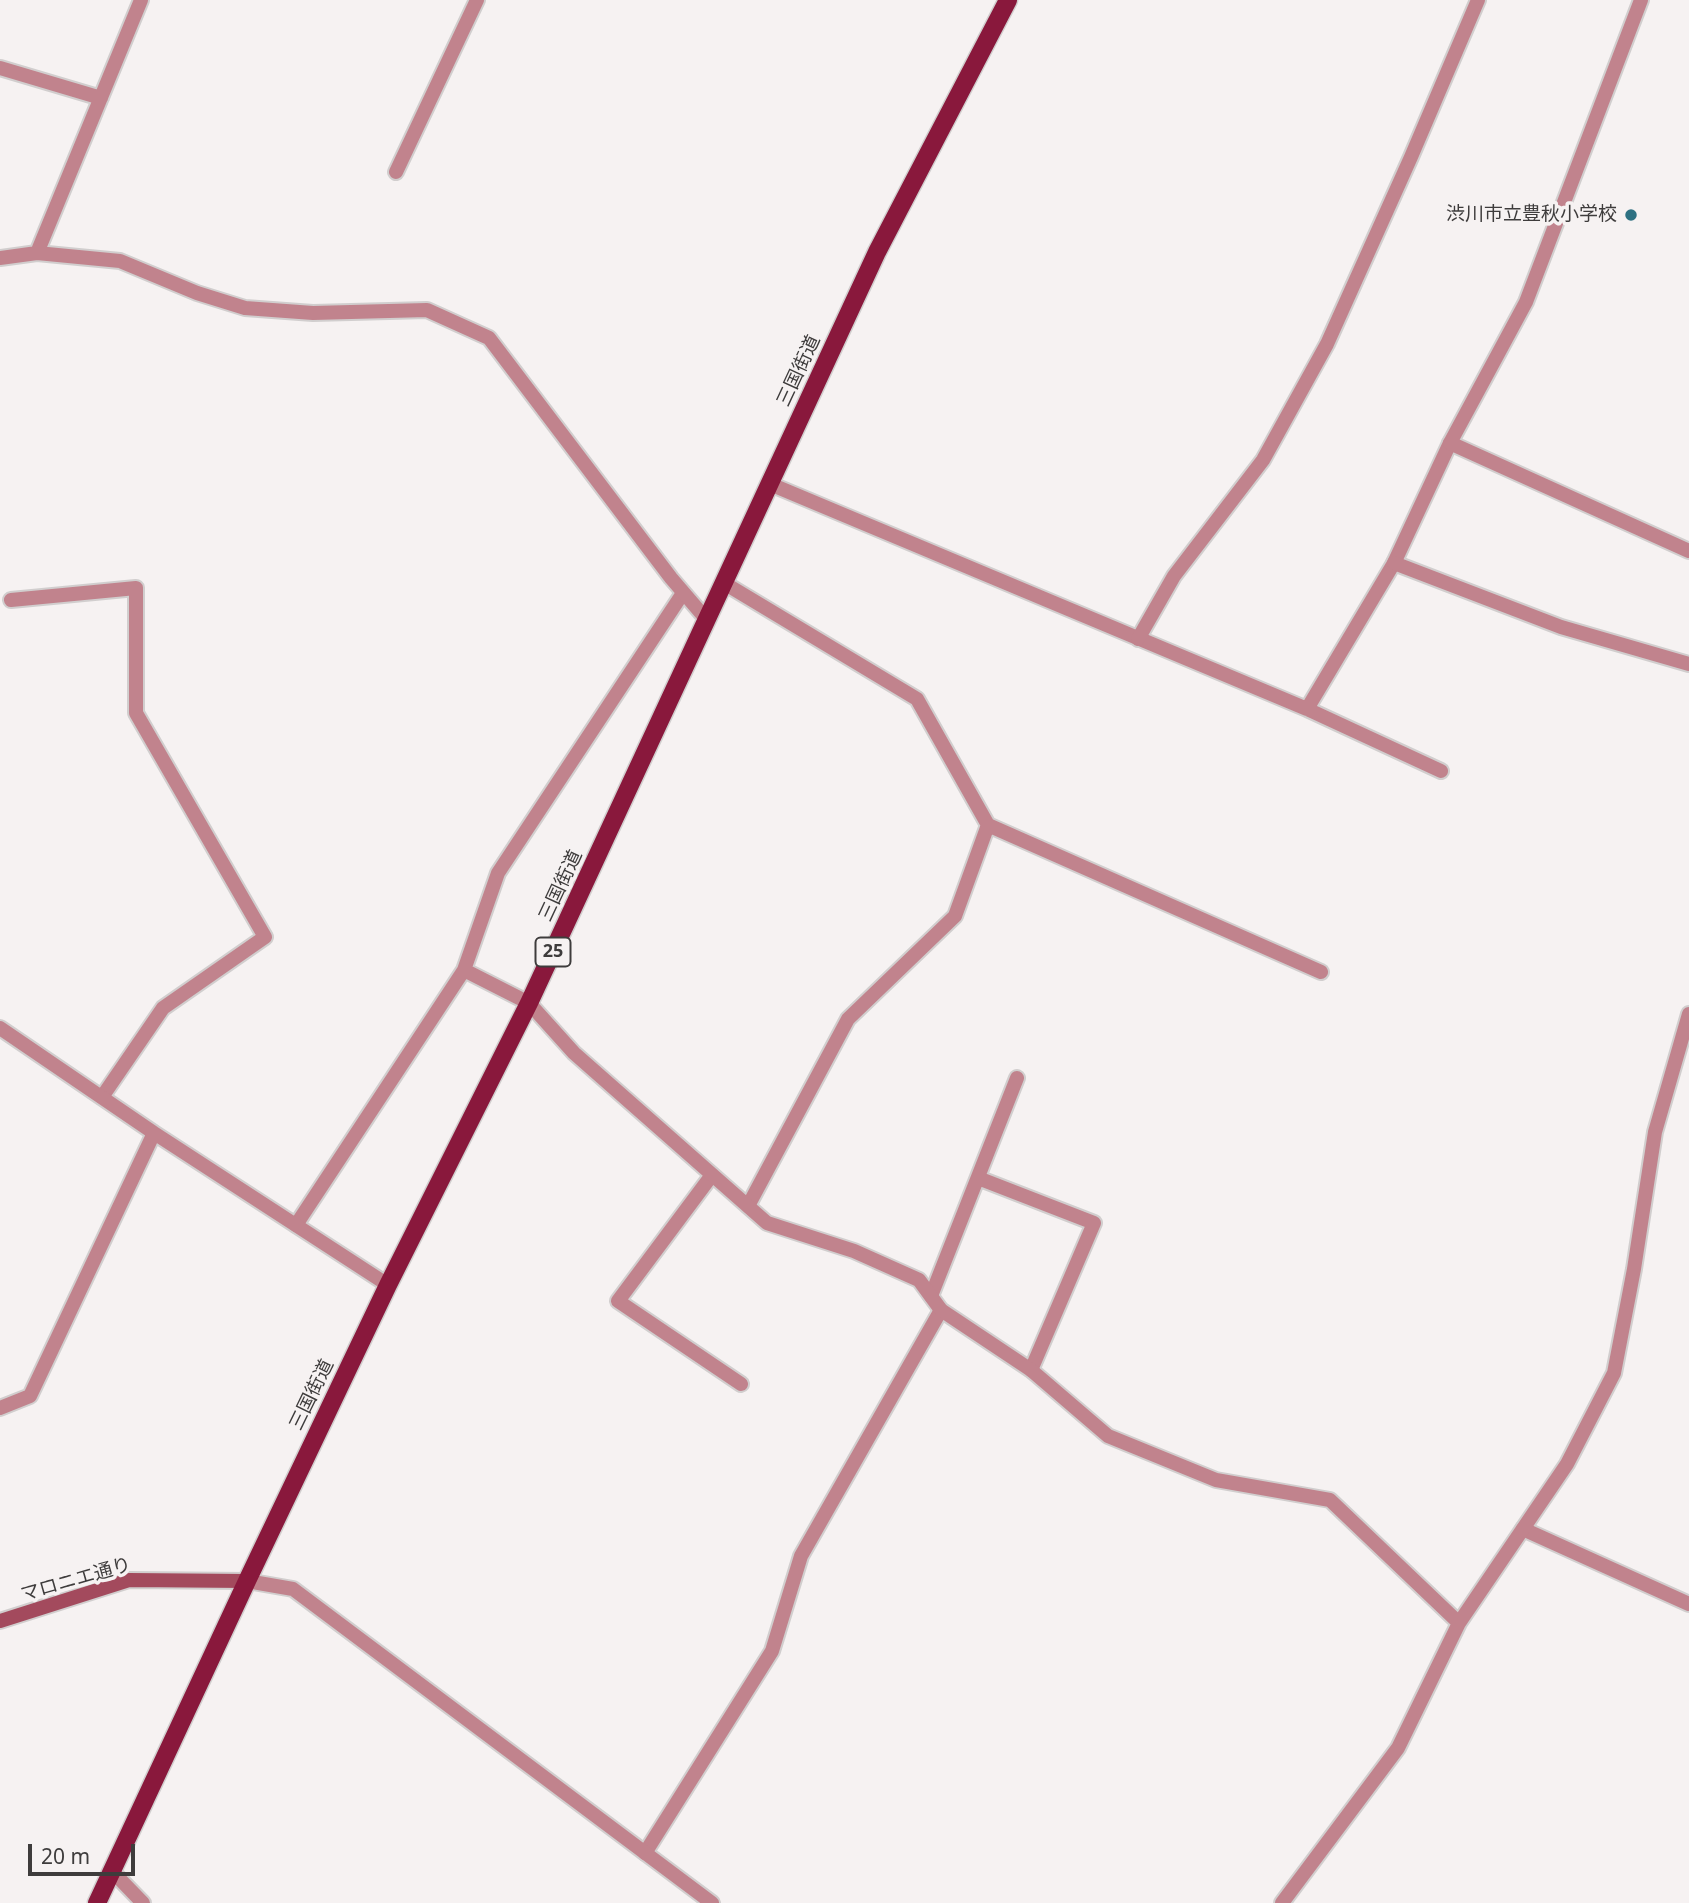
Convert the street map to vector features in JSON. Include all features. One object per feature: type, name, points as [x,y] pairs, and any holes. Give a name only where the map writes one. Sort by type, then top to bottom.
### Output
[{"type":"main road","name":"三国街道","points":[[97,1903],[388,1285],[529,1003],[877,252],[1008,0]]},
{"type":"street","points":[[37,253],[141,0]]},
{"type":"street","points":[[396,172],[477,0]]},
{"type":"street","points":[[1138,639],[1174,576],[1263,460],[1326,344],[1411,157],[1478,0]]},
{"type":"street","points":[[1307,709],[1394,563],[1450,443],[1526,302],[1641,0]]},
{"type":"street","points":[[0,68],[101,98]]},
{"type":"street","points":[[0,258],[37,253],[120,261],[197,293],[245,308],[313,313],[427,310],[489,338],[707,621]]},
{"type":"street","points":[[1450,443],[1689,551]]},
{"type":"street","points":[[770,484],[1307,709],[1441,771]]},
{"type":"street","points":[[1394,563],[1561,627],[1689,664]]},
{"type":"street","points":[[724,583],[917,699],[988,825],[1321,972]]},
{"type":"street","points":[[12,600],[136,588],[136,713],[265,937],[163,1008],[102,1097]]},
{"type":"street","points":[[296,1225],[464,970],[498,873],[683,593]]},
{"type":"street","points":[[748,1206],[848,1019],[955,916],[988,825]]},
{"type":"street","points":[[464,970],[529,1003],[574,1053],[767,1223],[854,1251],[919,1280],[941,1310],[1031,1370],[1108,1436],[1216,1480],[1330,1500],[1459,1623]]},
{"type":"street","points":[[1282,1903],[1398,1748],[1459,1623],[1567,1464],[1614,1373],[1634,1269],[1655,1132],[1689,1014]]},
{"type":"street","points":[[0,1028],[154,1133],[388,1285]]},
{"type":"street","points":[[930,1297],[1017,1079]]},
{"type":"street","points":[[0,1408],[30,1396],[154,1133]]},
{"type":"street","points":[[712,1175],[618,1301],[741,1384]]},
{"type":"street","points":[[978,1178],[1094,1223],[1031,1370]]},
{"type":"street","points":[[645,1853],[772,1651],[802,1556],[941,1310]]},
{"type":"street","points":[[1523,1529],[1689,1604]]},
{"type":"street","name":"マロニエ通り","points":[[0,1621],[130,1580],[247,1581]]},
{"type":"street","points":[[247,1581],[293,1588],[712,1903]]},
{"type":"street","points":[[112,1871],[143,1903]]},
{"type":"place","name":"渋川市立豊秋小学校","points":[[1631,215]]}]
